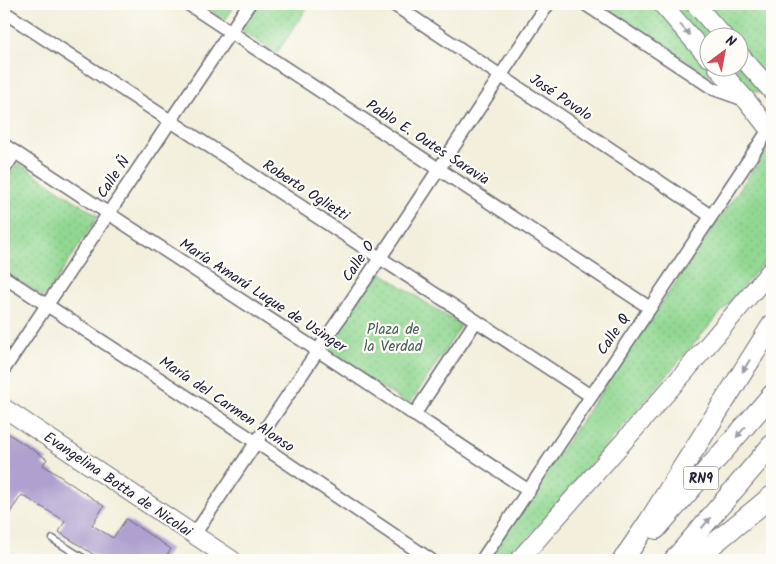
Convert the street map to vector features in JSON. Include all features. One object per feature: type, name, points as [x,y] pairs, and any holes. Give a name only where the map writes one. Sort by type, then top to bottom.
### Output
[{"type":"main road","points":[[623,560],[772,325]]},
{"type":"main road","name":"RN9","points":[[629,560],[772,395]]},
{"type":"main road","name":"RN9","points":[[674,560],[772,445]]},
{"type":"main road","points":[[694,560],[772,496]]},
{"type":"street","name":"Pablo E. Outes Saravia","points":[[188,4],[650,308]]},
{"type":"street","name":"Calle Ñ","points":[[4,369],[249,4]]},
{"type":"street","name":"José Povolo","points":[[393,4],[711,216]]},
{"type":"street","name":"Calle O","points":[[194,535],[548,4]]},
{"type":"street","points":[[585,4],[714,88],[747,100]]},
{"type":"street","points":[[662,4],[698,45]]},
{"type":"street","points":[[695,4],[716,28]]},
{"type":"street","name":"Roberto Oglietti","points":[[4,12],[591,396]]},
{"type":"street","points":[[748,64],[772,91]]},
{"type":"street","points":[[727,78],[771,129]]},
{"type":"street","name":"Calle Q","points":[[482,560],[771,129]]},
{"type":"street","name":"María Amarú Luque de Usinger","points":[[4,144],[528,490]]},
{"type":"street","points":[[4,170],[15,152]]},
{"type":"street","points":[[519,560],[685,372],[772,269]]},
{"type":"street","name":"María del Carmen Alonso","points":[[4,277],[256,442],[431,560]]},
{"type":"street","points":[[414,414],[476,321]]},
{"type":"street","name":"Evangelina Botta de Nicolai","points":[[4,408],[232,560]]},
{"type":"lane","points":[[53,539],[86,560]]},
{"type":"green space","points":[[201,4],[236,4],[225,20]]},
{"type":"green space","points":[[257,4],[310,4],[276,54],[240,29]]},
{"type":"green space","points":[[600,4],[772,4],[772,97],[720,78],[748,78],[748,28],[698,28],[698,69]]},
{"type":"green space","points":[[767,149],[772,155],[772,253],[508,560],[486,560]]},
{"type":"green space","points":[[18,163],[98,216],[45,298],[4,271],[4,184]]},
{"type":"green space","name":"Plaza de la Verdad","points":[[377,270],[461,326],[409,405],[324,350]]},
{"type":"building","points":[[4,431],[47,459],[43,465],[104,506],[92,525],[113,538],[126,519],[171,549],[163,560],[102,560],[59,532],[65,521],[22,495],[4,521]]}]
